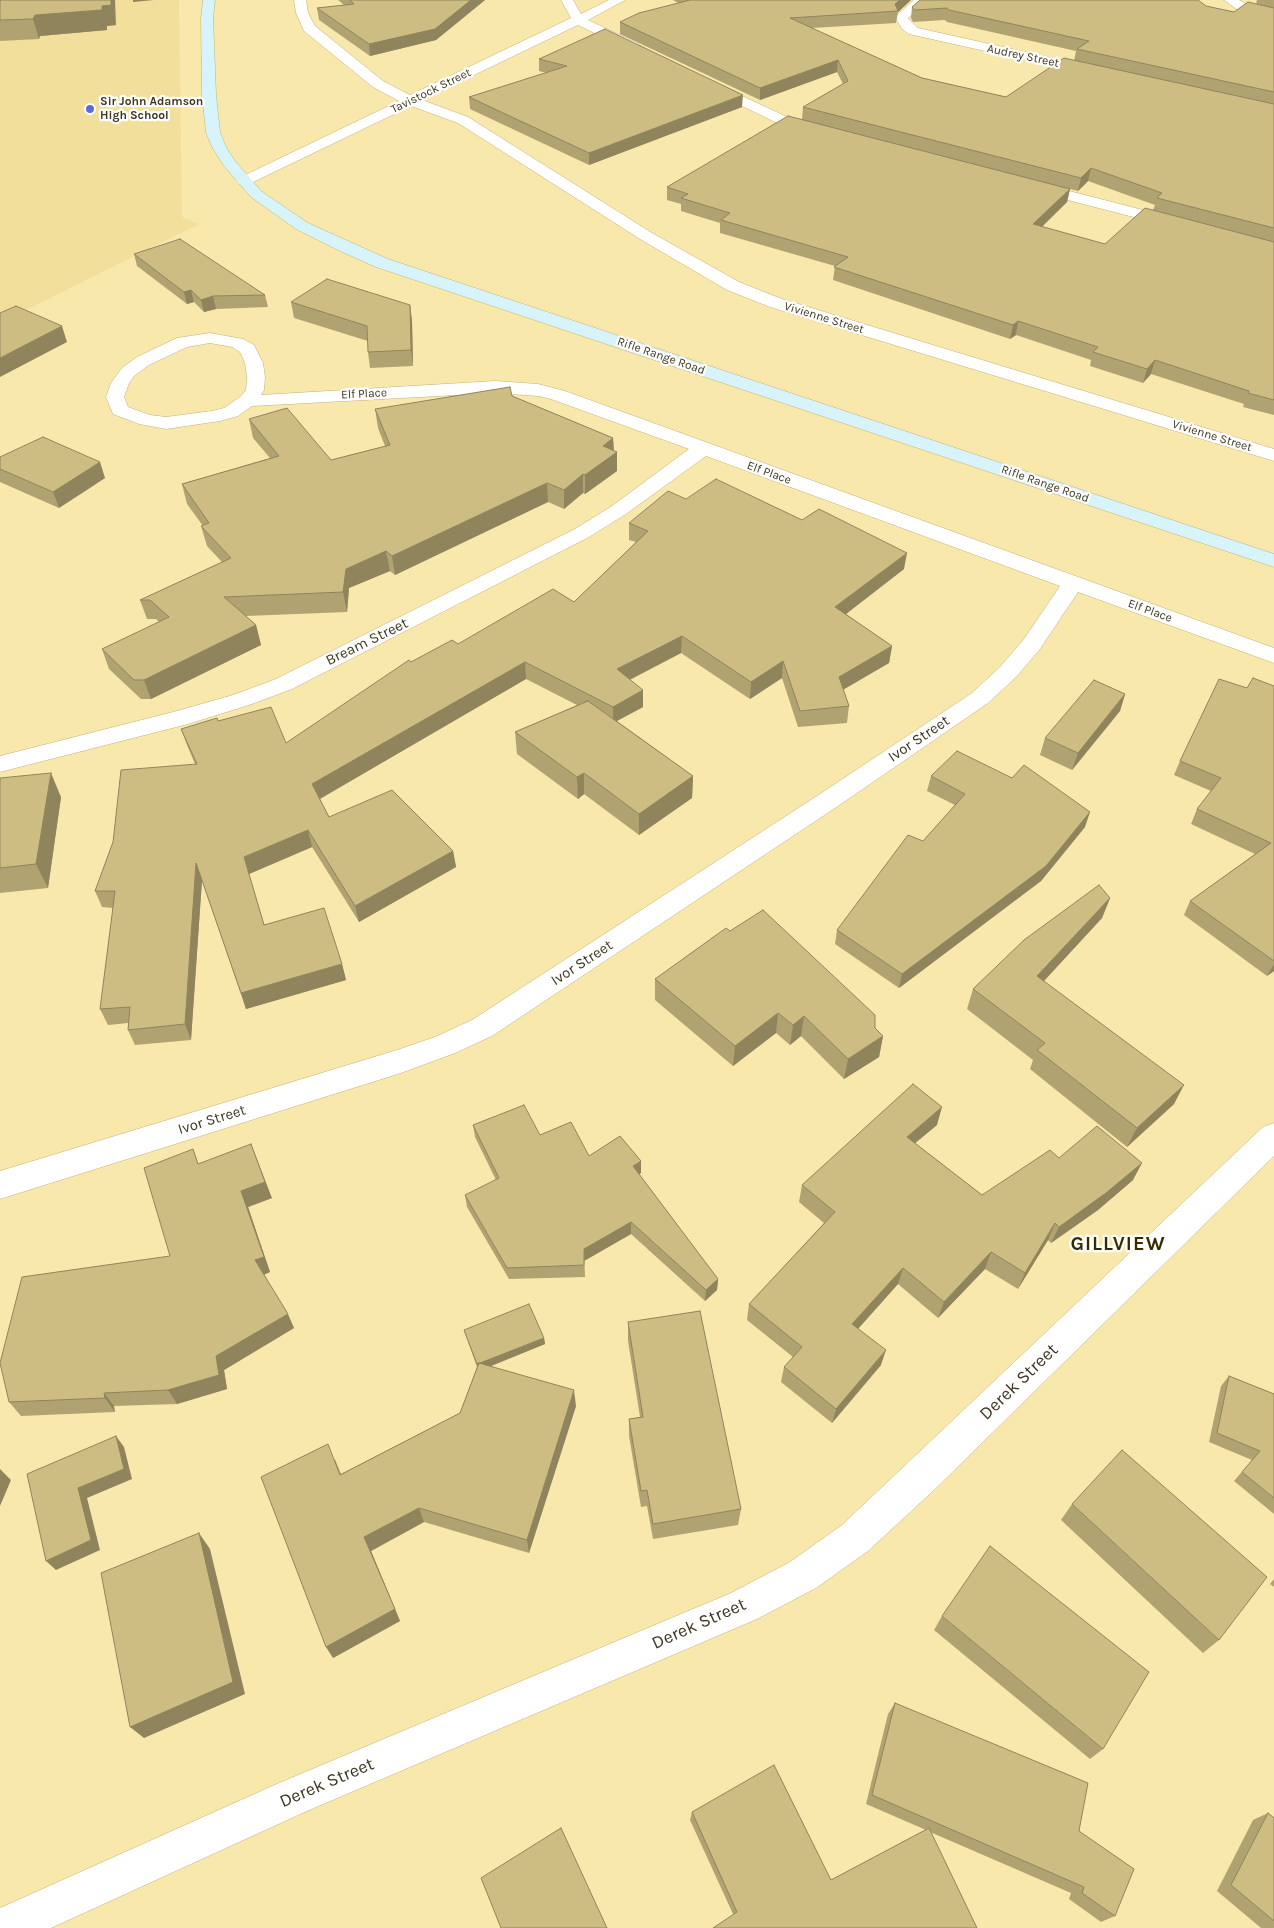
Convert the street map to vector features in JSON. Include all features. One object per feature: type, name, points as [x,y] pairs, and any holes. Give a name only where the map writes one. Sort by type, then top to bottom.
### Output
[{"type":"main road","name":"Rifle Range Road","points":[[209,0],[207,18],[210,95],[213,132],[219,147],[244,181],[268,203],[302,226],[382,263],[1274,561]]},
{"type":"street","points":[[300,0],[306,22],[314,33],[378,84],[410,101]]},
{"type":"street","points":[[567,0],[578,20],[648,54]]},
{"type":"street","name":"Tavistock Street","points":[[244,181],[619,0]]},
{"type":"street","name":"Audrey Street","points":[[922,0],[901,17],[906,26],[924,34],[1109,75]]},
{"type":"street","points":[[1230,0],[1242,7],[1274,15]]},
{"type":"street","points":[[701,80],[780,119],[836,136]]},
{"type":"street","name":"Vivienne Street","points":[[410,101],[446,112],[463,120],[646,236],[718,278],[752,294],[1274,455]]},
{"type":"street","points":[[1018,182],[1189,227]]},
{"type":"street","name":"Elf Place","points":[[247,401],[255,390],[256,377],[254,363],[248,349],[230,341],[210,338],[183,342],[143,360],[128,372],[120,383],[115,397],[120,410],[146,420],[166,423],[213,417],[231,412],[247,401],[468,388],[516,388],[558,395],[1274,656]]},
{"type":"street","name":"Bream Street","points":[[0,764],[180,718],[241,700],[284,684],[582,533],[619,510],[702,449]]},
{"type":"street","name":"Ivor Street","points":[[0,1185],[401,1061],[446,1045],[482,1028],[829,800],[980,698],[1008,672],[1032,644],[1072,583]]},
{"type":"street","name":"Derek Street","points":[[3,1928],[293,1797],[744,1606],[803,1575],[854,1538],[920,1477],[1274,1136]]},
{"type":"shaded area","name":"Sir John Adamson High School","points":[[0,0],[179,0],[182,217],[199,224],[0,323]]},
{"type":"building","points":[[0,0],[111,0],[111,5],[102,6],[102,10],[35,15],[33,19],[0,20]]},
{"type":"building","points":[[350,0],[471,0],[435,29],[369,44],[317,8],[354,4]]},
{"type":"building","points":[[690,0],[900,0],[895,4],[898,11],[790,18],[922,78],[1006,97],[1064,58],[1274,104],[1274,228],[1157,198],[1162,193],[1091,168],[1081,178],[803,107],[848,81],[838,60],[760,88],[620,22],[639,13]]},
{"type":"building","points":[[920,0],[1198,0],[1206,6],[1234,12],[1248,2],[1274,8],[1274,92],[1077,49],[1089,41],[947,8],[915,10],[912,7]]},
{"type":"building","points":[[605,29],[743,95],[589,153],[469,97],[567,66],[539,59]]},
{"type":"building","points":[[788,116],[1070,189],[1033,224],[1105,244],[1145,208],[1274,242],[1274,400],[1248,393],[1249,391],[1155,360],[1147,369],[1093,352],[1098,347],[1018,321],[1013,325],[834,267],[848,257],[721,220],[730,213],[681,198],[688,194],[667,187]]},
{"type":"building","points":[[180,239],[265,295],[213,296],[201,300],[191,290],[184,292],[134,254]]},
{"type":"building","points":[[327,279],[410,305],[411,350],[368,352],[367,326],[291,302]]},
{"type":"building","points":[[16,306],[62,326],[0,358],[0,313]]},
{"type":"building","points":[[510,387],[512,396],[613,438],[603,446],[617,452],[585,475],[583,474],[564,490],[547,483],[392,556],[386,551],[346,569],[343,592],[224,597],[256,625],[144,680],[134,680],[102,649],[169,617],[150,600],[140,600],[231,558],[201,526],[209,523],[182,484],[279,456],[249,419],[287,408],[331,460],[390,445],[375,409]]},
{"type":"building","points":[[43,437],[100,462],[53,492],[0,469],[0,457]]},
{"type":"building","points":[[716,479],[802,520],[819,509],[907,553],[835,607],[892,646],[839,677],[849,706],[800,711],[783,661],[751,682],[682,636],[617,669],[643,690],[613,707],[525,662],[312,784],[329,817],[392,790],[453,851],[355,906],[308,830],[244,857],[264,925],[324,908],[342,964],[241,993],[196,863],[185,1024],[128,1030],[130,1007],[100,1009],[115,891],[95,891],[113,842],[121,770],[197,764],[181,729],[217,718],[218,721],[271,707],[286,743],[409,660],[411,662],[452,640],[458,644],[553,589],[574,602],[648,531],[629,523],[668,491],[686,499]]},
{"type":"building","points":[[1253,678],[1274,686],[1274,961],[1190,901],[1271,843],[1197,809],[1221,778],[1180,761],[1219,679],[1247,688]]},
{"type":"building","points":[[1094,680],[1125,694],[1078,753],[1045,738]]},
{"type":"building","points":[[588,701],[693,776],[639,814],[584,773],[577,777],[515,732]]},
{"type":"building","points":[[957,751],[1012,778],[1024,765],[1090,812],[1046,866],[902,974],[837,930],[908,835],[923,841],[965,794],[931,776]]},
{"type":"building","points":[[51,773],[36,864],[0,868],[0,778]]},
{"type":"building","points":[[1099,885],[1110,898],[1037,976],[1184,1085],[1137,1128],[1037,1050],[1045,1043],[973,989],[1024,940]]},
{"type":"building","points":[[763,910],[875,1015],[875,1028],[883,1036],[848,1059],[804,1016],[793,1025],[778,1013],[735,1046],[655,979],[726,928],[730,931]]},
{"type":"building","points":[[913,1084],[942,1107],[907,1137],[982,1195],[1050,1150],[1059,1158],[1097,1126],[1142,1163],[1106,1193],[1059,1227],[1055,1223],[1025,1273],[991,1252],[944,1302],[903,1268],[852,1324],[886,1350],[836,1409],[784,1367],[802,1347],[749,1304],[835,1212],[802,1185]]},
{"type":"building","points":[[524,1105],[540,1135],[571,1122],[589,1156],[620,1136],[641,1161],[633,1166],[718,1279],[706,1290],[631,1222],[584,1249],[584,1265],[507,1268],[465,1195],[499,1178],[473,1125]]},
{"type":"building","points":[[251,1144],[265,1182],[241,1191],[264,1257],[255,1260],[288,1314],[216,1356],[219,1375],[168,1390],[104,1393],[105,1398],[9,1402],[0,1363],[22,1277],[170,1256],[144,1168],[193,1149],[198,1164]]},
{"type":"building","points":[[529,1304],[544,1338],[477,1364],[464,1330]]},
{"type":"building","points":[[700,1311],[741,1509],[653,1524],[647,1490],[641,1491],[629,1419],[643,1417],[628,1322]]},
{"type":"building","points":[[479,1363],[574,1390],[527,1540],[419,1508],[364,1537],[395,1609],[326,1647],[261,1477],[328,1444],[340,1475],[460,1413]]},
{"type":"building","points":[[1229,1376],[1274,1394],[1274,1498],[1242,1472],[1260,1451],[1217,1433]]},
{"type":"building","points":[[116,1436],[124,1469],[78,1488],[91,1540],[46,1561],[27,1474]]},
{"type":"building","points":[[1122,1450],[1267,1577],[1219,1640],[1072,1504]]},
{"type":"building","points":[[199,1533],[233,1682],[130,1727],[101,1573]]},
{"type":"building","points":[[990,1546],[1149,1672],[1103,1749],[942,1616]]},
{"type":"building","points":[[895,1703],[1088,1783],[1079,1831],[1134,1869],[1115,1916],[1082,1893],[1084,1887],[872,1795]]},
{"type":"building","points":[[774,1765],[831,1880],[929,1828],[977,1928],[713,1928],[737,1912],[692,1812]]},
{"type":"building","points":[[1268,1813],[1274,1818],[1274,1921],[1231,1885]]},
{"type":"building","points":[[561,1828],[607,1928],[501,1928],[481,1878]]},
{"type":"place","name":"Sir John Adamson High School","points":[[90,109]]},
{"type":"district","name":"GILLVIEW","points":[[1118,1244]]}]
